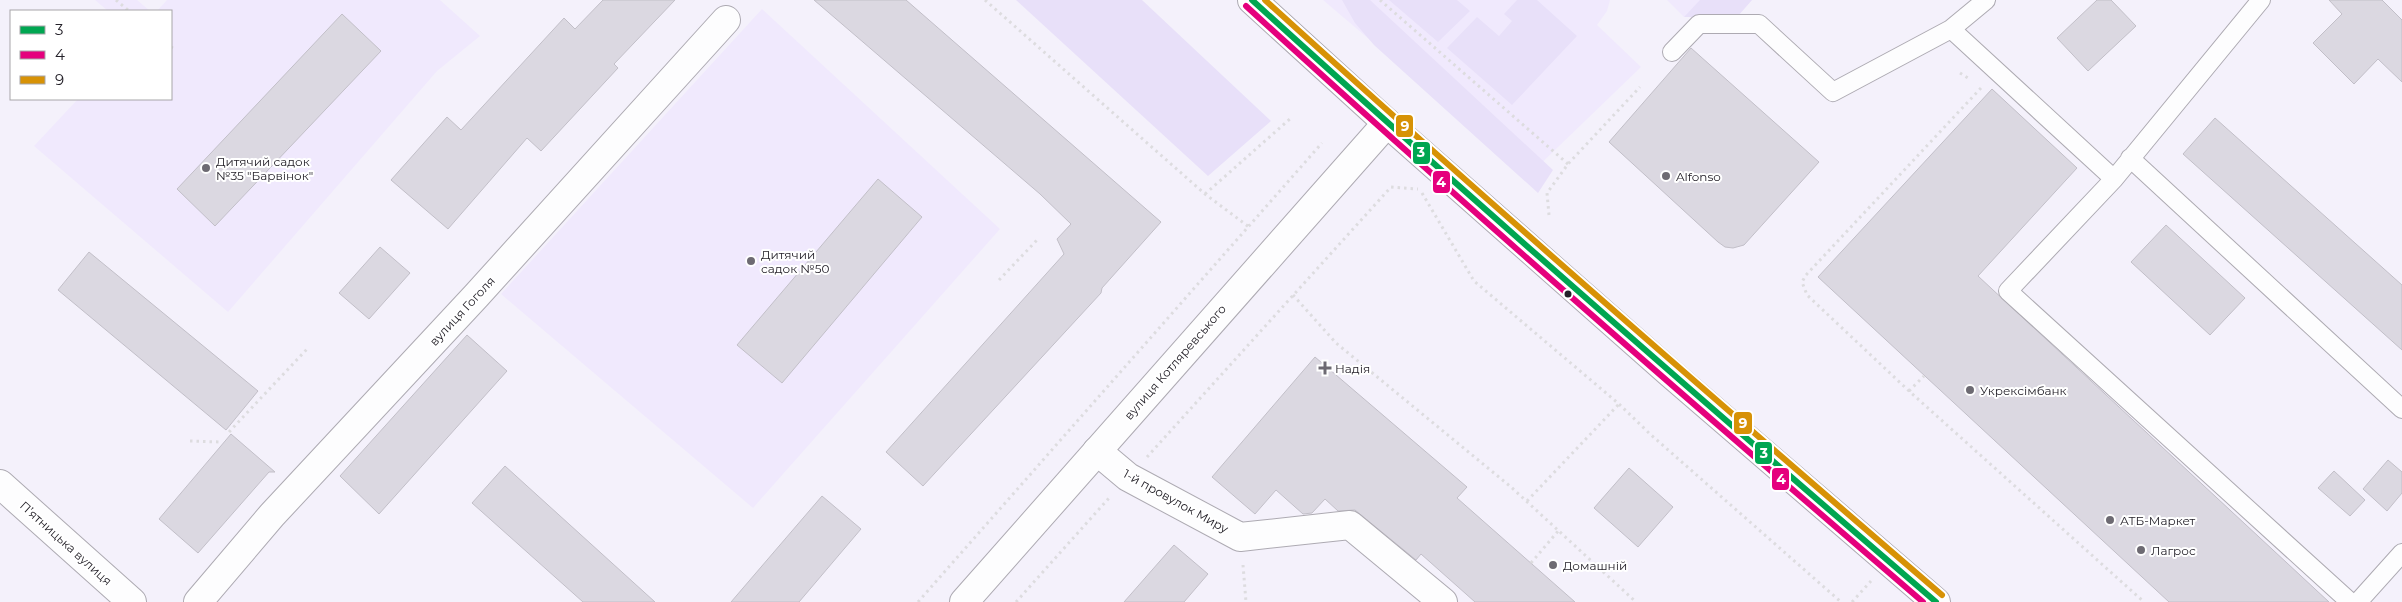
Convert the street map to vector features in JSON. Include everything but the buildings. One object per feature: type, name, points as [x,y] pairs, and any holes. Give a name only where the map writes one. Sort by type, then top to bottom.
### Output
[{"type":"street","points":[[1252,0],[1387,123],[1670,373],[1936,602]]},
{"type":"street","name":"вулиця Гоголя","points":[[198,602],[272,515],[476,296],[726,20]]},
{"type":"street","name":"вулиця Котляревського","points":[[964,602],[1387,123]]},
{"type":"street","name":"1-й провулок Миру","points":[[1096,451],[1128,477],[1240,537],[1350,525],[1443,602]]},
{"type":"street","name":"Пʼятницька вулиця","points":[[0,484],[132,602]]},
{"type":"lane","points":[[1672,52],[1699,24],[1759,24],[1832,92],[1951,29],[1986,0]]},
{"type":"lane","points":[[2261,0],[2114,179],[2008,291],[2350,602]]},
{"type":"lane","points":[[1951,29],[2114,179]]},
{"type":"lane","points":[[2130,158],[2402,409]]},
{"type":"lane","points":[[2358,602],[2402,553]]},
{"type":"path","points":[[116,0],[129,10]]},
{"type":"path","points":[[985,0],[1205,194],[1248,227]]},
{"type":"path","points":[[1380,0],[1568,164]]},
{"type":"path","points":[[1960,74],[1982,87],[1806,275],[1802,282],[1807,295],[1909,391],[2144,602]]},
{"type":"path","points":[[1549,215],[1547,193],[1568,164],[1640,87]]},
{"type":"path","points":[[1205,194],[1291,118]]},
{"type":"path","points":[[918,602],[1322,143]]},
{"type":"path","points":[[1016,602],[1391,186],[1420,190],[1474,281],[1619,404],[1650,434],[1841,602]]},
{"type":"path","points":[[999,280],[1037,240]]},
{"type":"path","points":[[1293,295],[1336,342],[1527,501],[1636,602]]},
{"type":"path","points":[[229,432],[308,349]]},
{"type":"path","points":[[1909,391],[1924,376]]},
{"type":"path","points":[[1527,501],[1619,404]]},
{"type":"path","points":[[190,441],[220,442]]},
{"type":"path","points":[[1531,563],[1559,530]]},
{"type":"path","points":[[1240,537],[1246,602]]},
{"type":"shaded area","points":[[95,0],[137,0],[149,10],[107,10]]},
{"type":"shaded area","name":"Дитячий садок №35 \"Барвінок\"","points":[[167,0],[440,0],[480,36],[437,71],[228,312],[34,146],[77,100],[172,100],[172,10],[158,10]]},
{"type":"shaded area","points":[[1016,0],[1142,0],[1271,121],[1208,176]]},
{"type":"shaded area","points":[[1323,0],[1610,0],[1607,11],[1597,25],[1641,67],[1529,175]]},
{"type":"shaded area","points":[[1342,0],[1370,0],[1553,170],[1538,193],[1374,45],[1355,23]]},
{"type":"shaded area","points":[[1389,0],[1457,0],[1470,11],[1438,42]]},
{"type":"shaded area","points":[[1517,0],[1537,0],[1577,36],[1512,105],[1447,48],[1477,17],[1499,36],[1512,21],[1504,14]]},
{"type":"shaded area","points":[[1667,0],[1752,0],[1737,17],[1684,17]]},
{"type":"shaded area","points":[[1700,0],[1752,0],[1737,17],[1684,17]]},
{"type":"shaded area","name":"Дитячий садок №50","points":[[762,9],[1000,229],[753,508],[501,294]]},
{"type":"transit line","name":"3","points":[[1252,0],[1592,304],[1936,602]]},
{"type":"transit line","name":"9","points":[[1265,0],[1601,300],[1942,595]]},
{"type":"transit line","name":"4","points":[[1246,6],[1582,307],[1923,602]]},
{"type":"place","name":"Дитячий садок №35 \"Барвінок\"","points":[[206,168]]},
{"type":"place","name":"Alfonso","points":[[1666,176]]},
{"type":"place","name":"Дитячий садок №50","points":[[751,261]]},
{"type":"place","name":"Надія","points":[[1325,368]]},
{"type":"place","name":"Укрексімбанк","points":[[1970,390]]},
{"type":"place","name":"АТБ-Маркет","points":[[2110,520]]},
{"type":"place","name":"Лагрос","points":[[2141,550]]},
{"type":"place","name":"Домашній","points":[[1553,565]]}]
